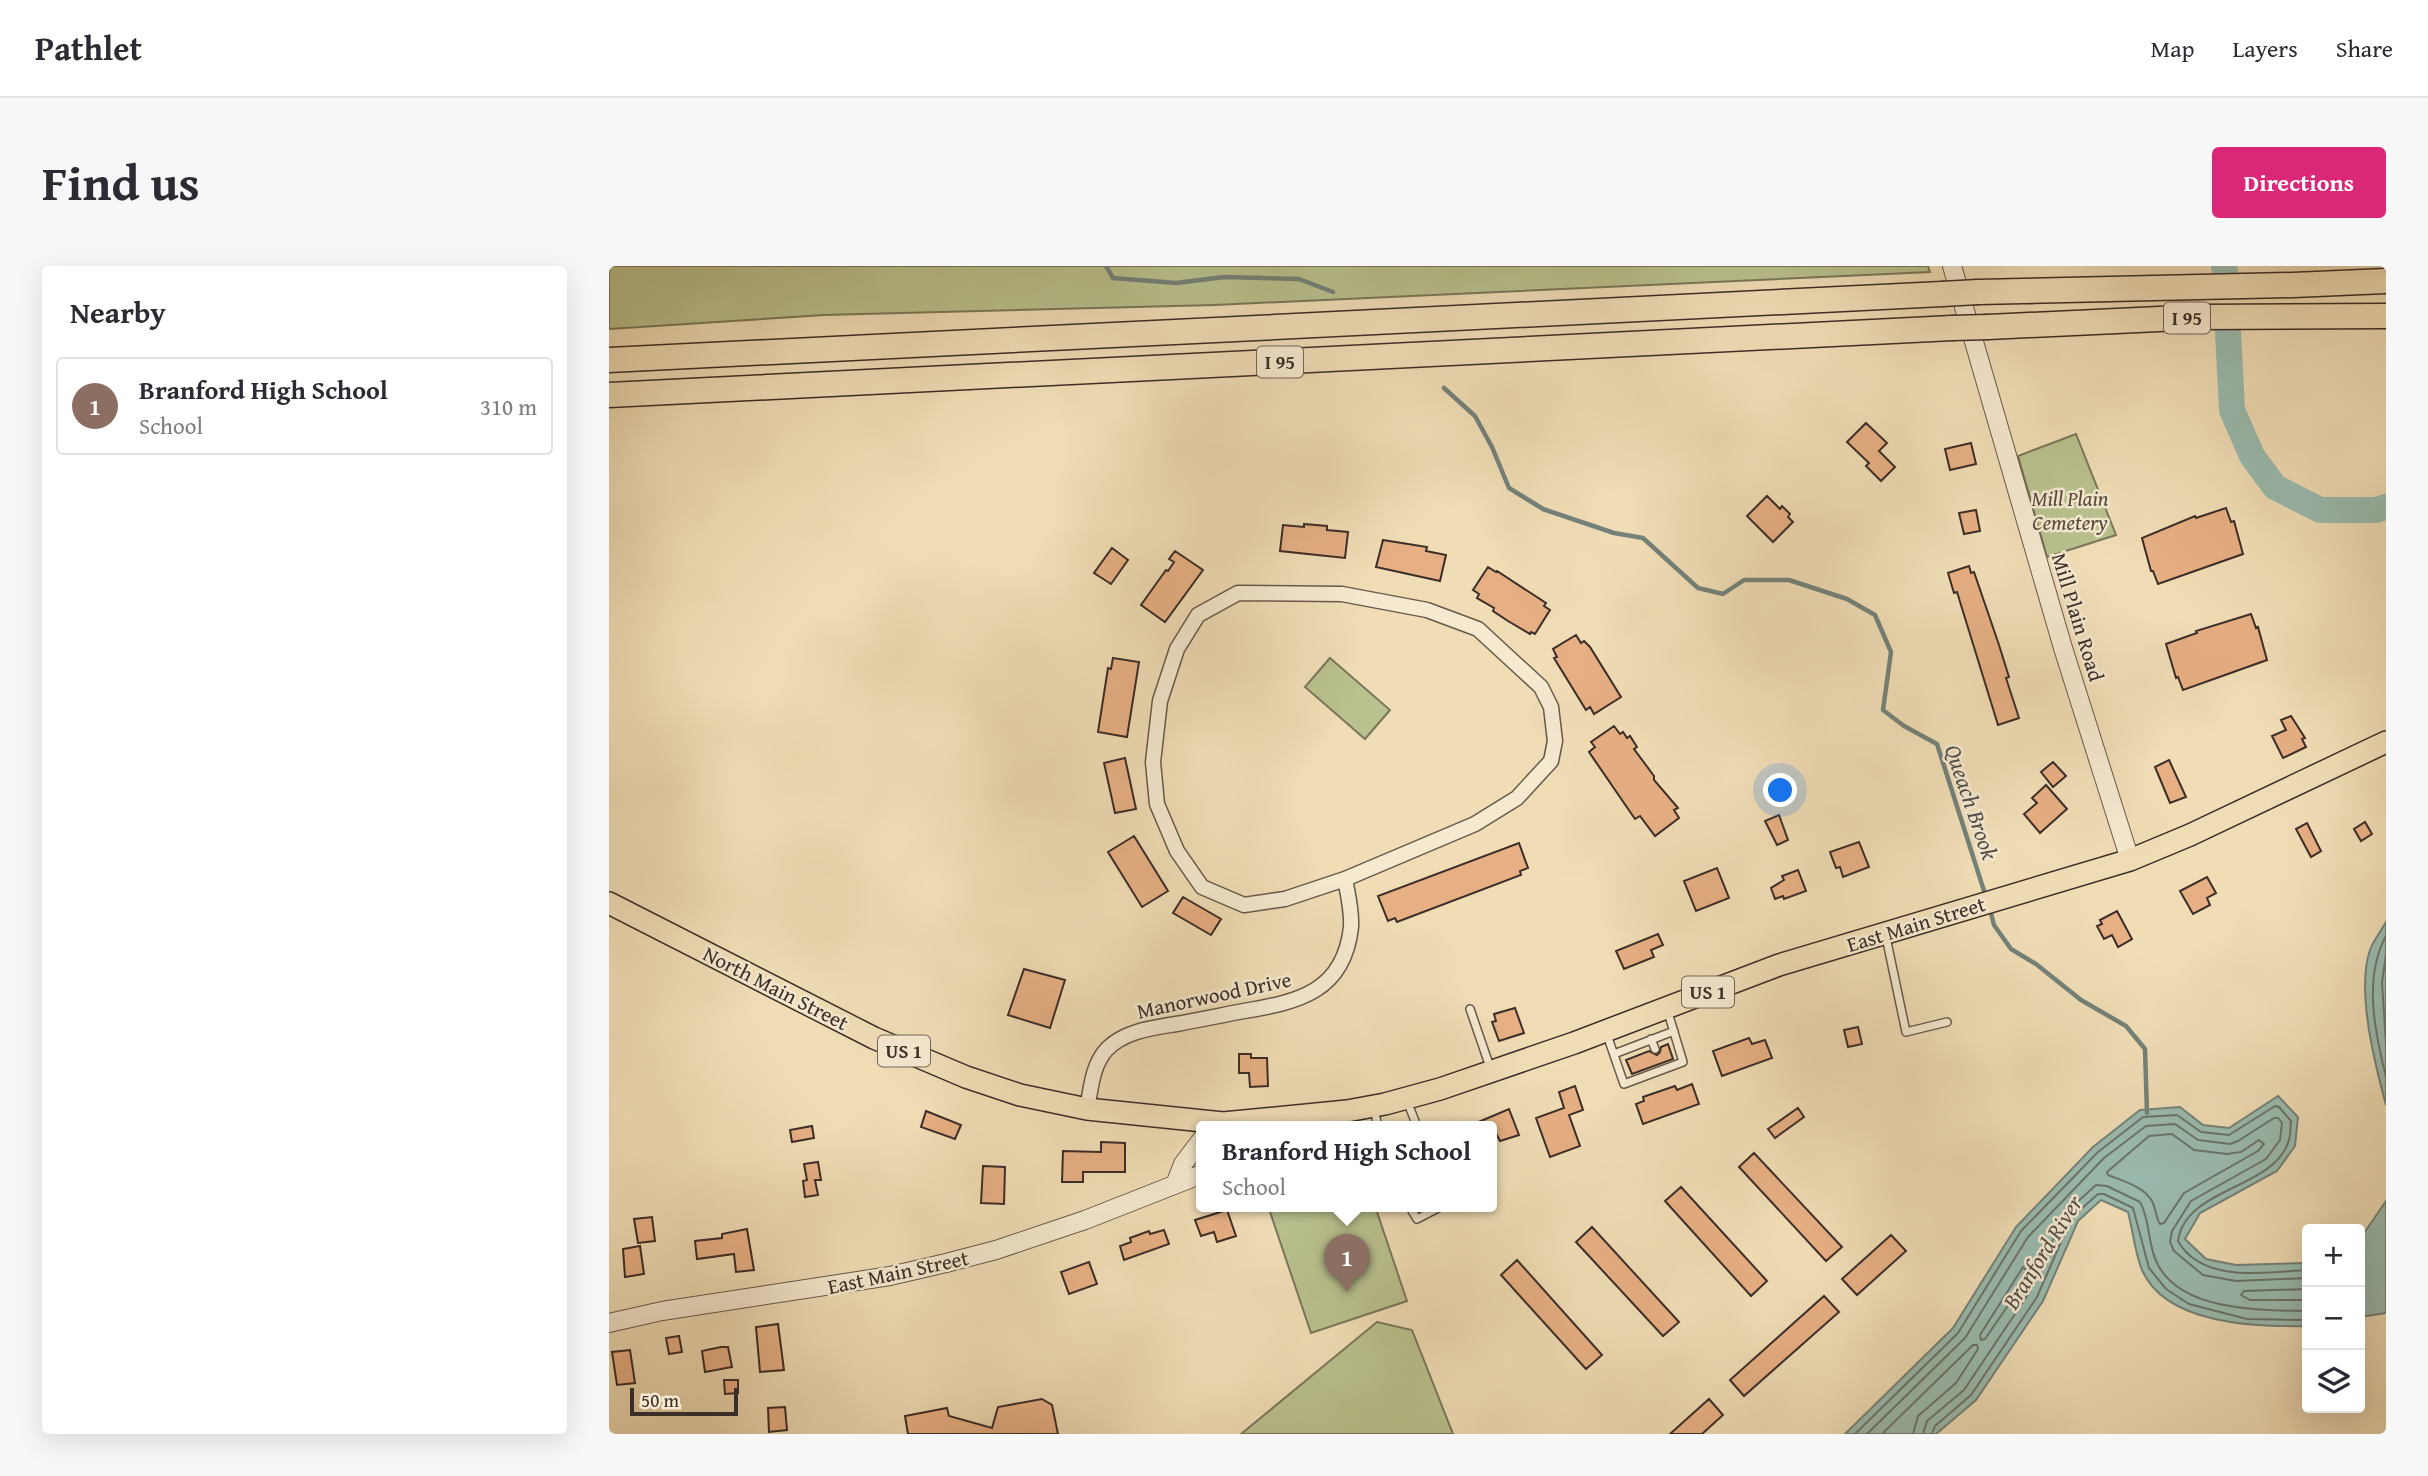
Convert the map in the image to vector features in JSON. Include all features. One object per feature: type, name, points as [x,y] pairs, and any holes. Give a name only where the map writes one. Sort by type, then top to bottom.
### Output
[{"type":"highway","name":"I 95","points":[[609,360],[1977,292],[2386,281]]},
{"type":"highway","name":"I 95","points":[[609,395],[1952,328],[2201,317],[2386,316]]},
{"type":"main road","name":"East Main Street","points":[[1440,1089],[1606,1031],[1779,965],[2130,860],[2190,835],[2386,742]]},
{"type":"main road","name":"North Main Street","points":[[609,903],[874,1038],[923,1060],[1020,1095],[1087,1109],[1196,1122]]},
{"type":"main road","name":"North Main Street","points":[[1258,1121],[1347,1111],[1375,1116],[1406,1098],[1440,1089]]},
{"type":"street","name":"Mill Plain Road","points":[[1952,266],[2059,636],[2130,860]]},
{"type":"street","points":[[1238,593],[1342,594],[1427,610],[1478,629],[1541,687],[1551,707],[1555,741],[1551,761],[1517,798],[1475,824],[1345,879],[1285,899],[1244,905],[1202,887],[1177,851],[1157,804],[1153,762],[1160,701],[1177,649],[1198,615],[1238,593]]},
{"type":"street","name":"Manorwood Drive","points":[[1087,1109],[1099,1061],[1105,1051],[1127,1036],[1155,1027],[1286,1004],[1314,992],[1334,972],[1345,951],[1351,925],[1345,879]]},
{"type":"street","points":[[1177,1182],[1183,1164],[1196,1147]]},
{"type":"street","name":"East Main Street","points":[[609,1323],[662,1311],[890,1276],[996,1251],[1085,1220],[1196,1176]]},
{"type":"lane","points":[[1885,933],[1906,1032],[1947,1022]]},
{"type":"lane","points":[[1606,1031],[1624,1084],[1641,1074],[1683,1062],[1667,1008]]},
{"type":"lane","points":[[1470,1009],[1491,1070]]},
{"type":"lane","points":[[1614,1054],[1674,1031]]},
{"type":"lane","points":[[1651,1039],[1655,1049]]},
{"type":"lane","points":[[1631,1047],[1635,1056]]},
{"type":"lane","points":[[1406,1098],[1415,1121]]},
{"type":"lane","points":[[1413,1212],[1417,1219],[1430,1212]]},
{"type":"green space","points":[[609,266],[1928,266],[1930,272],[1215,305],[824,315],[609,329]]},
{"type":"green space","name":"Mill Plain Cemetery","points":[[2076,434],[2116,535],[2047,557],[2018,456]]},
{"type":"green space","points":[[1330,658],[1390,710],[1365,739],[1305,687]]},
{"type":"green space","points":[[1270,1212],[1377,1212],[1407,1301],[1311,1333]]},
{"type":"green space","points":[[1377,1322],[1412,1330],[1453,1434],[1241,1434]]},
{"type":"water","points":[[2386,922],[2386,1105],[2369,1028],[2365,986],[2370,950]]},
{"type":"water","points":[[2278,1096],[2298,1117],[2295,1146],[2277,1171],[2200,1213],[2185,1239],[2206,1259],[2236,1265],[2302,1263],[2302,1326],[2263,1325],[2215,1319],[2171,1302],[2154,1288],[2142,1270],[2128,1212],[2101,1200],[2078,1221],[2043,1301],[1976,1400],[1936,1434],[1845,1434],[1953,1328],[2016,1227],[2093,1147],[2140,1110],[2180,1107],[2203,1125],[2229,1128]]},
{"type":"water","points":[[2386,1201],[2386,1313],[2365,1316],[2365,1287],[2365,1232]]},
{"type":"building","points":[[1866,423],[1887,443],[1879,451],[1895,467],[1881,481],[1866,466],[1869,463],[1847,442]]},
{"type":"building","points":[[1971,443],[1976,464],[1950,470],[1945,449]]},
{"type":"building","points":[[1767,496],[1780,509],[1782,506],[1790,514],[1788,517],[1793,522],[1773,542],[1747,516]]},
{"type":"building","points":[[2226,508],[2231,522],[2234,521],[2243,554],[2158,584],[2151,571],[2142,538],[2195,516],[2196,518]]},
{"type":"building","points":[[1976,510],[1980,531],[1964,534],[1959,513]]},
{"type":"building","points":[[1304,524],[1327,526],[1327,530],[1348,532],[1345,558],[1280,551],[1283,525],[1304,527]]},
{"type":"building","points":[[1383,540],[1427,547],[1426,551],[1446,555],[1440,581],[1376,567]]},
{"type":"building","points":[[1112,548],[1128,560],[1111,584],[1094,573]]},
{"type":"building","points":[[1175,551],[1203,570],[1165,622],[1141,605],[1174,562],[1169,559]]},
{"type":"building","points":[[1969,566],[1971,573],[1974,572],[1999,645],[2019,718],[1998,725],[1957,592],[1954,593],[1948,573]]},
{"type":"building","points":[[1488,567],[1546,603],[1544,606],[1550,610],[1535,634],[1530,634],[1508,621],[1477,598],[1479,594],[1473,590]]},
{"type":"building","points":[[2251,614],[2256,628],[2258,627],[2267,660],[2183,690],[2178,677],[2176,678],[2166,644],[2197,633],[2196,631]]},
{"type":"building","points":[[1576,635],[1581,643],[1584,641],[1590,647],[1621,697],[1594,714],[1590,707],[1586,710],[1554,658],[1557,657],[1553,649]]},
{"type":"building","points":[[1113,658],[1139,662],[1127,737],[1098,732],[1108,668],[1111,669]]},
{"type":"building","points":[[2291,716],[2305,738],[2302,739],[2306,747],[2283,758],[2272,736],[2286,730],[2281,720]]},
{"type":"building","points":[[1614,726],[1620,734],[1623,732],[1627,738],[1630,736],[1637,747],[1634,749],[1654,776],[1654,780],[1678,808],[1674,810],[1679,818],[1655,836],[1640,816],[1635,819],[1589,752],[1595,747],[1591,742]]},
{"type":"building","points":[[1125,758],[1136,809],[1115,813],[1104,763]]},
{"type":"building","points":[[2169,760],[2186,797],[2170,803],[2155,767]]},
{"type":"building","points":[[2053,762],[2066,776],[2053,787],[2041,772]]},
{"type":"building","points":[[2046,785],[2067,809],[2040,833],[2024,814],[2037,803],[2032,798]]},
{"type":"building","points":[[1779,815],[1788,840],[1777,845],[1765,821]]},
{"type":"building","points":[[2365,822],[2372,834],[2361,841],[2354,829]]},
{"type":"building","points":[[2307,823],[2321,851],[2311,857],[2296,829]]},
{"type":"building","points":[[1134,836],[1168,891],[1142,907],[1108,852]]},
{"type":"building","points":[[1859,842],[1869,867],[1843,877],[1830,852]]},
{"type":"building","points":[[1519,843],[1528,868],[1520,871],[1521,875],[1397,922],[1395,918],[1388,921],[1378,896]]},
{"type":"building","points":[[1717,868],[1729,898],[1696,911],[1684,881]]},
{"type":"building","points":[[1798,870],[1806,891],[1784,899],[1783,896],[1775,899],[1771,888],[1784,880],[1782,876]]},
{"type":"building","points":[[2207,877],[2216,893],[2207,898],[2210,905],[2193,914],[2180,891]]},
{"type":"building","points":[[1183,897],[1221,919],[1211,935],[1173,913]]},
{"type":"building","points":[[2117,911],[2132,939],[2118,947],[2112,935],[2104,939],[2097,926],[2102,924],[2100,920]]},
{"type":"building","points":[[1658,934],[1663,945],[1651,950],[1654,957],[1624,969],[1616,951]]},
{"type":"building","points":[[1024,969],[1065,980],[1050,1028],[1008,1015]]},
{"type":"building","points":[[1515,1008],[1524,1033],[1499,1041],[1492,1022],[1496,1021],[1494,1014]]},
{"type":"building","points":[[1858,1027],[1862,1044],[1848,1047],[1844,1030]]},
{"type":"building","points":[[1749,1038],[1752,1044],[1765,1040],[1772,1058],[1722,1076],[1713,1051]]},
{"type":"building","points":[[1668,1044],[1673,1059],[1632,1074],[1626,1060],[1649,1051],[1657,1055],[1661,1047]]},
{"type":"building","points":[[1239,1054],[1251,1054],[1251,1058],[1267,1058],[1268,1086],[1250,1087],[1249,1073],[1239,1073]]},
{"type":"building","points":[[1692,1084],[1699,1104],[1643,1124],[1636,1104],[1644,1101],[1643,1097],[1675,1086],[1677,1090]]},
{"type":"building","points":[[1575,1086],[1583,1110],[1569,1115],[1580,1146],[1550,1157],[1536,1118],[1564,1108],[1559,1092]]},
{"type":"building","points":[[1798,1108],[1804,1117],[1775,1138],[1768,1129]]},
{"type":"building","points":[[1509,1109],[1519,1135],[1500,1141],[1497,1135],[1497,1121],[1481,1121]]},
{"type":"building","points":[[926,1111],[961,1125],[955,1139],[921,1127]]},
{"type":"building","points":[[812,1126],[814,1138],[792,1142],[790,1130]]},
{"type":"building","points":[[1101,1142],[1125,1143],[1125,1172],[1083,1172],[1083,1182],[1062,1182],[1063,1151],[1101,1152]]},
{"type":"building","points":[[1754,1153],[1842,1247],[1826,1261],[1739,1167]]},
{"type":"building","points":[[818,1162],[821,1180],[815,1180],[818,1195],[805,1197],[803,1181],[807,1180],[804,1164]]},
{"type":"building","points":[[983,1166],[1005,1167],[1004,1204],[981,1203]]},
{"type":"building","points":[[1681,1187],[1767,1281],[1751,1296],[1665,1201]]},
{"type":"building","points":[[1228,1212],[1236,1236],[1217,1242],[1214,1232],[1201,1236],[1195,1220]]},
{"type":"building","points":[[652,1217],[655,1241],[638,1243],[634,1219]]},
{"type":"building","points":[[1592,1227],[1679,1322],[1663,1336],[1576,1242]]},
{"type":"building","points":[[747,1229],[754,1270],[736,1272],[734,1254],[697,1259],[695,1241],[722,1238],[722,1234]]},
{"type":"building","points":[[1164,1230],[1169,1244],[1124,1260],[1120,1246],[1131,1242],[1130,1238],[1149,1231],[1150,1234]]},
{"type":"building","points":[[1891,1235],[1906,1251],[1857,1295],[1842,1279]]},
{"type":"building","points":[[640,1246],[644,1274],[625,1277],[623,1249]]},
{"type":"building","points":[[1517,1260],[1602,1355],[1586,1369],[1501,1275]]},
{"type":"building","points":[[1089,1262],[1097,1284],[1069,1294],[1061,1272]]},
{"type":"building","points":[[1824,1296],[1839,1312],[1744,1396],[1730,1380]]},
{"type":"building","points":[[778,1324],[784,1370],[760,1372],[756,1327]]},
{"type":"building","points":[[679,1336],[682,1352],[669,1354],[666,1338]]},
{"type":"building","points":[[728,1347],[732,1367],[705,1372],[702,1351]]},
{"type":"building","points":[[630,1350],[635,1383],[617,1385],[612,1352]]},
{"type":"building","points":[[724,1380],[738,1380],[738,1393],[725,1394]]},
{"type":"building","points":[[1042,1399],[1052,1405],[1058,1434],[908,1434],[905,1416],[947,1408],[949,1416],[992,1428],[998,1407]]},
{"type":"building","points":[[1709,1399],[1723,1415],[1702,1434],[1670,1434]]},
{"type":"building","points":[[785,1407],[787,1430],[769,1432],[768,1408]]},
{"type":"waterway","name":"Queach Brook","points":[[1106,266],[1113,278],[1176,283],[1224,277],[1299,279],[1333,292]]},
{"type":"waterway","name":"Branford River","points":[[2224,266],[2225,272]]},
{"type":"waterway","name":"Branford River","points":[[2228,332],[2232,410],[2252,456],[2275,487],[2320,510],[2376,510],[2386,507]]},
{"type":"waterway","name":"Queach Brook","points":[[1444,388],[1475,416],[1492,447],[1509,488],[1543,509],[1614,533],[1643,538],[1698,588],[1723,594],[1744,580],[1789,580],[1847,599],[1875,615],[1891,652],[1883,710],[1904,726],[1937,744],[1986,897]]},
{"type":"waterway","name":"Queach Brook","points":[[1990,909],[1994,925],[2011,949],[2036,964],[2081,1000],[2126,1026],[2145,1049],[2147,1113]]},
{"type":"place","name":"Branford High School","points":[[1347,1292]]}]
